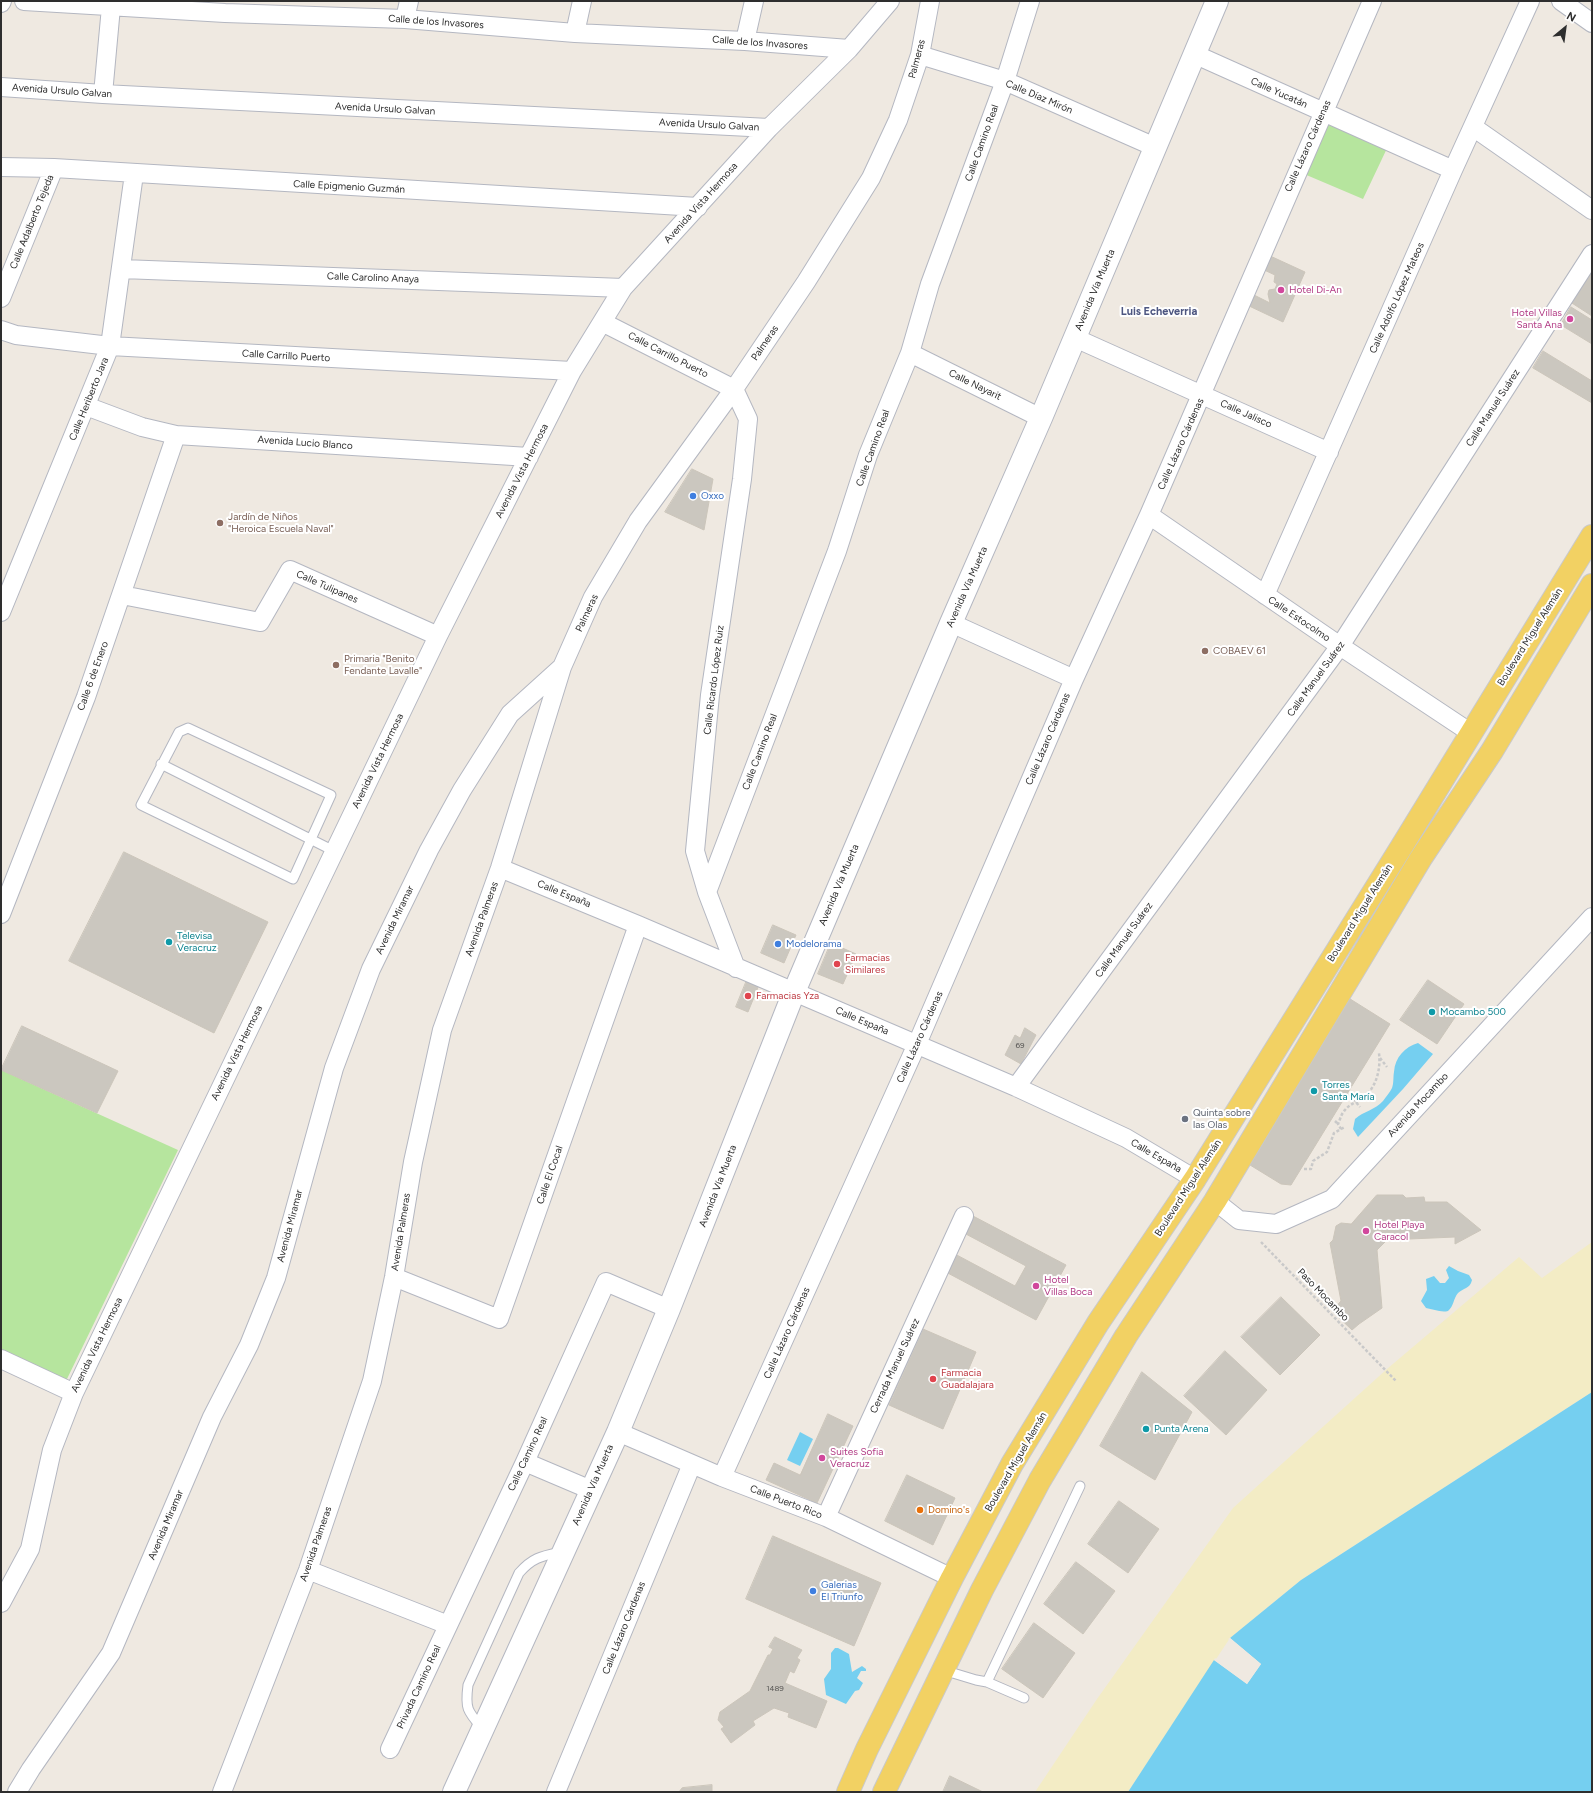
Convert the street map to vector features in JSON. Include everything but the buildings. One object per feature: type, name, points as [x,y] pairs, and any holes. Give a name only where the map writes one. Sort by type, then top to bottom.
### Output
[{"type":"main road","name":"Boulevard Miguel Alemán","points":[[848,1792],[867,1749],[952,1578],[1012,1464],[1086,1343],[1195,1178],[1592,536]]},
{"type":"main road","points":[[884,1792],[982,1590],[1040,1480],[1126,1336],[1215,1202],[1417,865],[1492,751],[1592,585]]},
{"type":"street","name":"Calle de los Invasores","points":[[24,1],[111,7],[226,7],[405,19],[575,33],[746,41],[849,49]]},
{"type":"street","points":[[405,19],[409,1]]},
{"type":"street","points":[[575,33],[582,1]]},
{"type":"street","points":[[746,41],[754,1]]},
{"type":"street","name":"Avenida Vista Hermosa","points":[[1,1603],[30,1549],[52,1450],[74,1393],[438,636],[572,371],[623,288],[769,128],[849,49],[890,1]]},
{"type":"street","name":"Palmeras","points":[[562,667],[593,597],[638,521],[734,389],[806,282],[871,178],[898,120],[920,55],[930,1]]},
{"type":"street","name":"Calle Camino Real","points":[[707,892],[837,551],[868,455],[910,353],[930,284],[1005,81],[1030,1]]},
{"type":"street","name":"Avenida Vía Muerta","points":[[454,1792],[618,1432],[669,1309],[794,992],[951,623],[1041,418],[1217,1]]},
{"type":"street","name":"Calle Lázaro Cárdenas","points":[[722,1477],[917,1044],[1074,679],[1149,515],[1372,1]]},
{"type":"street","name":"Calle Adolfo López Mateos","points":[[1265,596],[1330,452],[1452,170],[1530,1]]},
{"type":"street","points":[[1561,1],[1592,23]]},
{"type":"street","points":[[102,94],[111,7]]},
{"type":"street","name":"Calle Yucatán","points":[[1194,54],[1452,170]]},
{"type":"street","name":"Calle Díaz Mirón","points":[[920,55],[1005,81],[1155,147]]},
{"type":"street","name":"Avenida Ursulo Galvan","points":[[1,87],[102,94],[769,128]]},
{"type":"street","points":[[1473,127],[1592,210]]},
{"type":"street","name":"Calle Epigmenio Guzmán","points":[[1,167],[54,168],[698,207]]},
{"type":"street","name":"Calle Adalberto Tejeda","points":[[1,298],[54,168]]},
{"type":"street","name":"Calle Heriberto Jara","points":[[1,612],[110,346],[122,269],[134,174]]},
{"type":"street","name":"Calle Manuel Suárez","points":[[1016,1087],[1340,646],[1592,254]]},
{"type":"street","name":"Calle Carolino Anaya","points":[[122,269],[623,288]]},
{"type":"street","name":"Calle Carrillo Puerto","points":[[602,322],[734,389]]},
{"type":"street","name":"Calle Carrillo Puerto","points":[[1,330],[16,335],[110,346],[572,371]]},
{"type":"street","name":"Calle Jalisco","points":[[1075,338],[1330,452]]},
{"type":"street","name":"Calle Nayarit","points":[[910,353],[1041,418]]},
{"type":"street","name":"Calle Ricardo López Ruiz","points":[[734,389],[748,419],[742,479],[710,695],[695,851],[707,892],[736,968]]},
{"type":"street","name":"Avenida Lucio Blanco","points":[[86,406],[142,427],[176,435],[529,457]]},
{"type":"street","name":"Calle 6 de Enero","points":[[1,914],[86,697],[176,435]]},
{"type":"street","name":"Calle Estocolmo","points":[[1149,515],[1265,596],[1471,733]]},
{"type":"street","name":"Calle Tulipanes","points":[[122,595],[260,622],[290,570],[438,636]]},
{"type":"street","points":[[951,623],[1074,679]]},
{"type":"street","name":"Avenida Palmeras","points":[[222,1792],[308,1570],[372,1380],[394,1278],[413,1162],[442,1030],[500,868],[562,667]]},
{"type":"street","name":"Avenida Miramar","points":[[17,1792],[30,1769],[111,1653],[212,1417],[249,1345],[276,1278],[334,1068],[371,968],[428,850],[462,790],[510,714],[562,667]]},
{"type":"street","name":"Calle España","points":[[500,868],[638,925],[1016,1087],[1126,1138],[1195,1178]]},
{"type":"street","name":"Avenida Mocambo","points":[[1239,1220],[1276,1224],[1332,1199],[1592,917]]},
{"type":"street","name":"Calle El Cocal","points":[[394,1278],[499,1319],[638,925]]},
{"type":"street","points":[[1215,1202],[1239,1220]]},
{"type":"street","name":"Cerrada Manuel Suárez","points":[[826,1517],[964,1216]]},
{"type":"street","name":"Calle Camino Real","points":[[448,1625],[525,1462],[606,1282],[669,1309]]},
{"type":"street","points":[[1,1359],[74,1393]]},
{"type":"street","name":"Calle Puerto Rico","points":[[618,1432],[722,1477],[826,1517],[952,1578]]},
{"type":"street","points":[[525,1462],[591,1490]]},
{"type":"street","name":"Calle Lázaro Cárdenas","points":[[556,1792],[692,1464]]},
{"type":"street","points":[[308,1570],[448,1625]]},
{"type":"street","name":"Privada Camino Real","points":[[390,1749],[448,1625]]},
{"type":"lane","points":[[188,728],[331,795],[312,840],[293,879],[141,805],[161,764],[179,732],[188,728]]},
{"type":"lane","points":[[161,764],[334,851]]},
{"type":"lane","points":[[987,1682],[1080,1486]]},
{"type":"lane","points":[[483,1729],[468,1712],[466,1702],[468,1685],[519,1573],[527,1564],[538,1556],[563,1552]]},
{"type":"lane","points":[[943,1670],[987,1682],[1024,1698]]},
{"type":"path","points":[[1338,1124],[1343,1112],[1349,1105],[1366,1095],[1374,1085],[1380,1067],[1379,1053]]},
{"type":"path","points":[[1379,1058],[1387,1067]]},
{"type":"path","points":[[1350,1095],[1360,1107]]},
{"type":"path","points":[[1335,1121],[1341,1129]]},
{"type":"path","points":[[1304,1169],[1311,1169],[1313,1161],[1327,1152],[1334,1133],[1345,1128]]},
{"type":"path","name":"Paso Mocambo","points":[[1239,1220],[1396,1382]]},
{"type":"green space","points":[[1323,113],[1390,142],[1363,199],[1297,171]]},
{"type":"green space","points":[[1,1070],[178,1150],[66,1381],[1,1351]]},
{"type":"sand","points":[[1592,1242],[1592,1392],[1301,1580],[1230,1638],[1128,1792],[1035,1792],[1097,1699],[1233,1508],[1387,1369],[1519,1257],[1542,1278]]},
{"type":"water","points":[[1418,1043],[1433,1054],[1403,1089],[1358,1137],[1353,1129],[1355,1119],[1383,1101],[1392,1088],[1396,1062],[1399,1057],[1409,1047]]},
{"type":"water","points":[[1449,1266],[1469,1275],[1472,1280],[1471,1283],[1468,1287],[1458,1293],[1448,1311],[1426,1308],[1421,1301],[1427,1290],[1426,1279],[1434,1276],[1440,1283],[1445,1283],[1449,1278],[1446,1270]]},
{"type":"water","points":[[1592,1392],[1592,1792],[1128,1792],[1214,1660],[1247,1684],[1261,1664],[1230,1638],[1301,1580]]},
{"type":"water","points":[[800,1432],[813,1439],[800,1466],[787,1460]]},
{"type":"water","points":[[835,1648],[849,1654],[852,1672],[862,1666],[866,1669],[866,1671],[861,1671],[857,1678],[863,1683],[859,1690],[855,1691],[846,1704],[826,1695],[824,1679],[831,1669],[831,1653]]},
{"type":"pier","points":[[1230,1638],[1261,1664],[1247,1684],[1214,1660],[1215,1658],[1246,1681],[1259,1664],[1228,1639]]},
{"type":"place","name":"Hotel Di-An","points":[[1281,290]]},
{"type":"place","name":"Hotel Villas Santa Ana","points":[[1570,319]]},
{"type":"place","name":"Oxxo","points":[[693,496]]},
{"type":"place","name":"Jardín de Niños \"Heroica Escuela Naval\"","points":[[220,523]]},
{"type":"place","name":"COBAEV 61","points":[[1205,651]]},
{"type":"place","name":"Primaria \"Benito Fendante Lavalle\"","points":[[336,665]]},
{"type":"place","name":"Televisa Veracruz","points":[[169,942]]},
{"type":"place","name":"Modelorama","points":[[778,944]]},
{"type":"place","name":"Farmacias Similares","points":[[837,964]]},
{"type":"place","name":"Farmacias Yza","points":[[748,996]]},
{"type":"place","name":"Mocambo 500","points":[[1432,1012]]},
{"type":"place","name":"Torres Santa María","points":[[1314,1091]]},
{"type":"place","name":"Quinta sobre las Olas","points":[[1185,1119]]},
{"type":"place","name":"Hotel Playa Caracol","points":[[1366,1231]]},
{"type":"place","name":"Hotel Villas Boca","points":[[1036,1286]]},
{"type":"place","name":"Farmacia Guadalajara","points":[[933,1379]]},
{"type":"place","name":"Punta Arena","points":[[1146,1429]]},
{"type":"place","name":"Suites Sofia Veracruz","points":[[822,1458]]},
{"type":"place","name":"Domino's","points":[[920,1510]]},
{"type":"place","name":"Galerias El Triunfo","points":[[813,1591]]},
{"type":"district","name":"Luis Echeverria","points":[[1159,312]]}]
